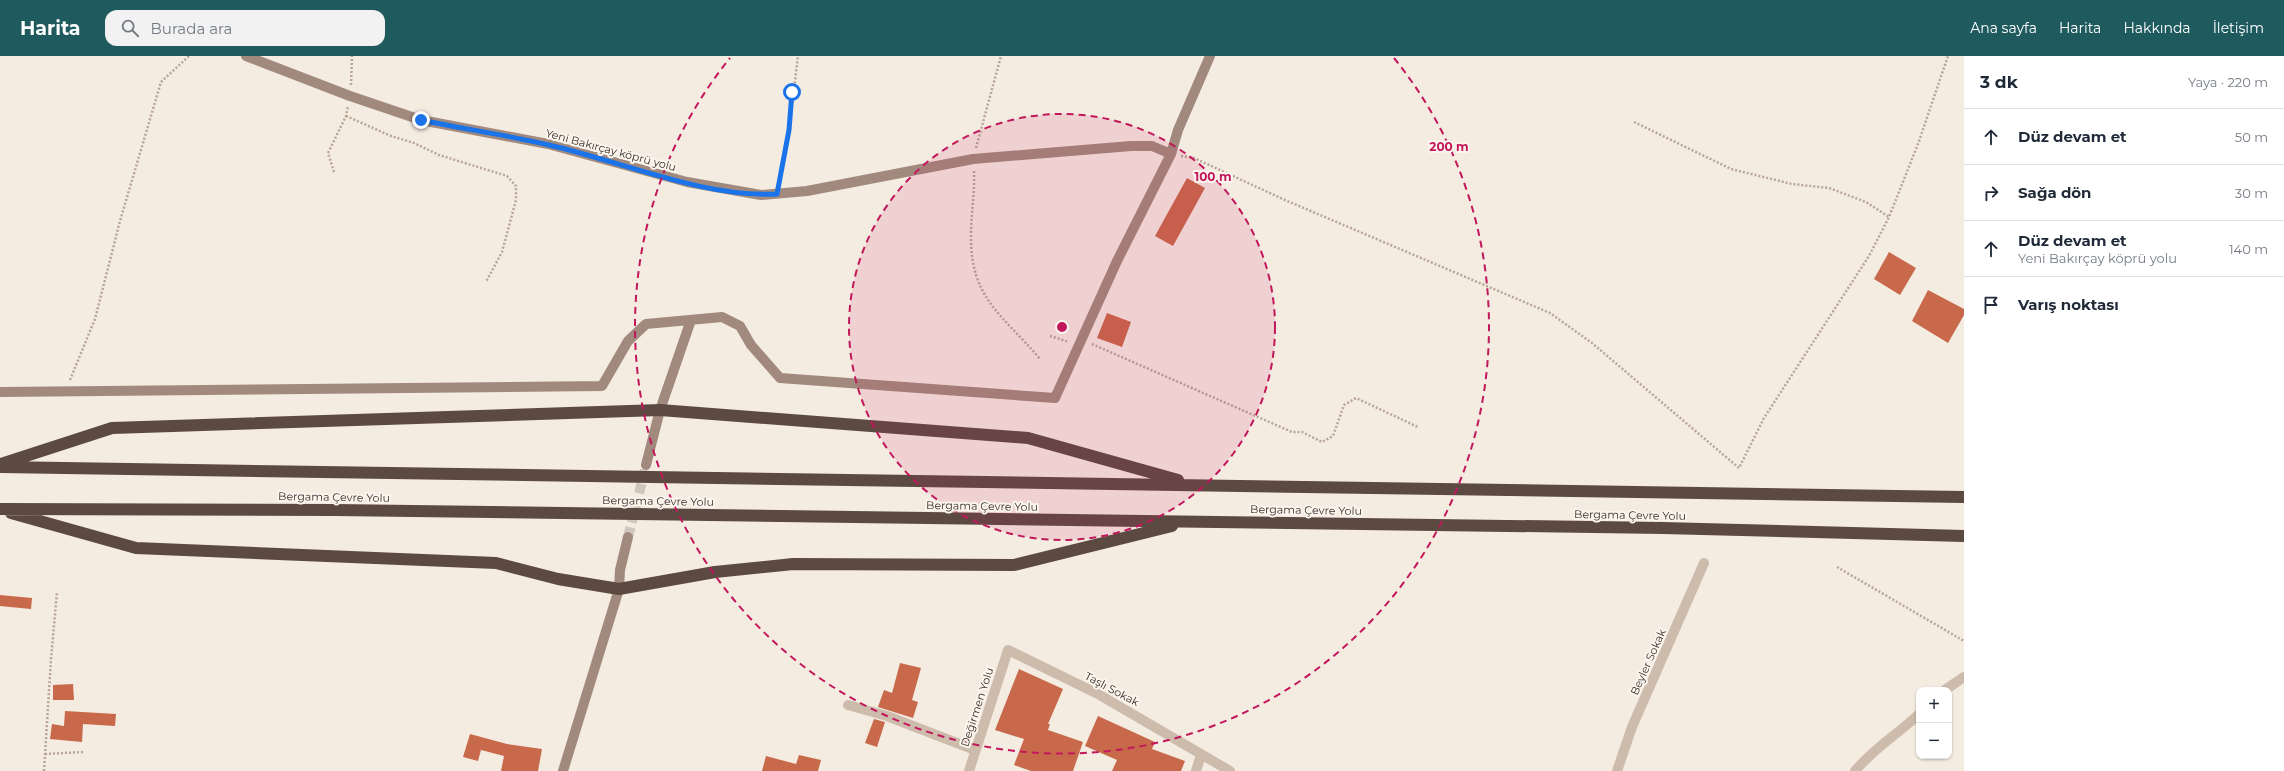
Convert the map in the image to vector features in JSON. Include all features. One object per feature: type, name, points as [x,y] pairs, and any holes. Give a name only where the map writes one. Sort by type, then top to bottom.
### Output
[{"type":"highway","points":[[0,466],[112,428],[660,410],[1028,438],[1195,485]]},
{"type":"highway","name":"Bergama Çevre Yolu","points":[[0,466],[1964,497]]},
{"type":"highway","points":[[0,509],[136,548],[496,563],[558,579],[620,589],[715,572],[793,564],[1014,565],[1188,522]]},
{"type":"highway","name":"Bergama Çevre Yolu","points":[[0,509],[335,510],[1663,528],[1964,536]]},
{"type":"street","name":"Yeni Bakırçay köprü yolu","points":[[246,56],[350,96],[421,120],[548,144],[718,189],[761,195],[807,191],[973,159],[1131,146],[1152,146],[1171,154]]},
{"type":"street","points":[[0,392],[602,386],[628,340],[646,324],[722,317],[740,326],[751,345],[780,378],[1055,398],[1117,261],[1171,154],[1178,130],[1210,56]]},
{"type":"street","points":[[646,465],[660,410],[691,320]]},
{"type":"street","points":[[563,771],[620,589],[620,570],[628,537]]},
{"type":"street","name":"Beyler Sokak","points":[[1617,771],[1632,727],[1704,563]]},
{"type":"street","name":"Değirmen Yolu","points":[[968,771],[1008,650]]},
{"type":"street","name":"Taşlı Sokak","points":[[1008,650],[1098,694],[1164,731],[1201,755],[1230,771]]},
{"type":"street","points":[[1949,687],[1964,677]]},
{"type":"street","points":[[848,705],[887,716],[975,750]]},
{"type":"street","points":[[1856,771],[1869,754],[1905,728],[1916,717]]},
{"type":"street","points":[[1196,771],[1201,755]]},
{"type":"path","points":[[65,392],[95,319],[120,221],[161,82],[189,56]]},
{"type":"path","points":[[334,172],[328,153],[346,116],[350,96],[352,56]]},
{"type":"path","points":[[777,194],[789,130],[798,56]]},
{"type":"path","points":[[1001,56],[973,159],[975,191],[971,242],[972,263],[980,288],[998,314],[1040,359]]},
{"type":"path","points":[[1171,154],[1194,158],[1285,200],[1550,313],[1592,343],[1739,468],[1764,418],[1868,256],[1889,217],[1918,144],[1948,56]]},
{"type":"path","points":[[346,116],[391,136],[414,143],[439,155],[507,176],[516,186],[516,200],[502,252],[486,282]]},
{"type":"path","points":[[1634,122],[1731,169],[1792,184],[1829,188],[1866,202],[1889,217]]},
{"type":"path","points":[[1050,336],[1072,343],[1081,339],[1292,432],[1302,432],[1322,442],[1333,436],[1344,405],[1356,398],[1418,427]]},
{"type":"path","points":[[1837,567],[1964,641]]},
{"type":"path","points":[[44,771],[57,592]]},
{"type":"path","points":[[45,754],[84,752]]},
{"type":"building","points":[[1187,178],[1205,188],[1173,246],[1155,236]]},
{"type":"building","points":[[1889,252],[1916,268],[1900,295],[1874,279]]},
{"type":"building","points":[[1928,290],[1964,309],[1964,315],[1948,343],[1912,321]]},
{"type":"building","points":[[1107,313],[1131,322],[1122,347],[1097,338]]},
{"type":"building","points":[[0,595],[32,598],[31,609],[0,606]]},
{"type":"building","points":[[900,663],[921,668],[912,700],[918,702],[913,718],[878,707],[884,690],[892,693]]},
{"type":"building","points":[[1019,669],[1063,689],[1048,724],[1050,724],[1048,730],[1083,742],[1073,771],[1031,771],[1014,765],[1024,739],[995,730]]},
{"type":"building","points":[[73,684],[74,700],[53,700],[53,685]]},
{"type":"building","points":[[65,711],[116,714],[115,726],[83,724],[82,742],[50,739],[52,724],[64,726]]},
{"type":"building","points":[[1098,716],[1155,742],[1152,749],[1185,761],[1181,771],[1112,771],[1117,760],[1085,746]]},
{"type":"building","points":[[874,719],[885,722],[877,747],[865,743]]},
{"type":"building","points":[[470,734],[507,744],[542,749],[538,771],[501,771],[504,756],[481,750],[478,761],[463,757]]},
{"type":"building","points":[[799,755],[821,760],[818,771],[762,771],[766,756],[796,764]]},
{"type":"tunnel","points":[[628,537],[645,470]]},
{"type":"route","points":[[421,120],[548,144],[718,189],[761,195],[777,194],[789,130],[792,92]]}]
